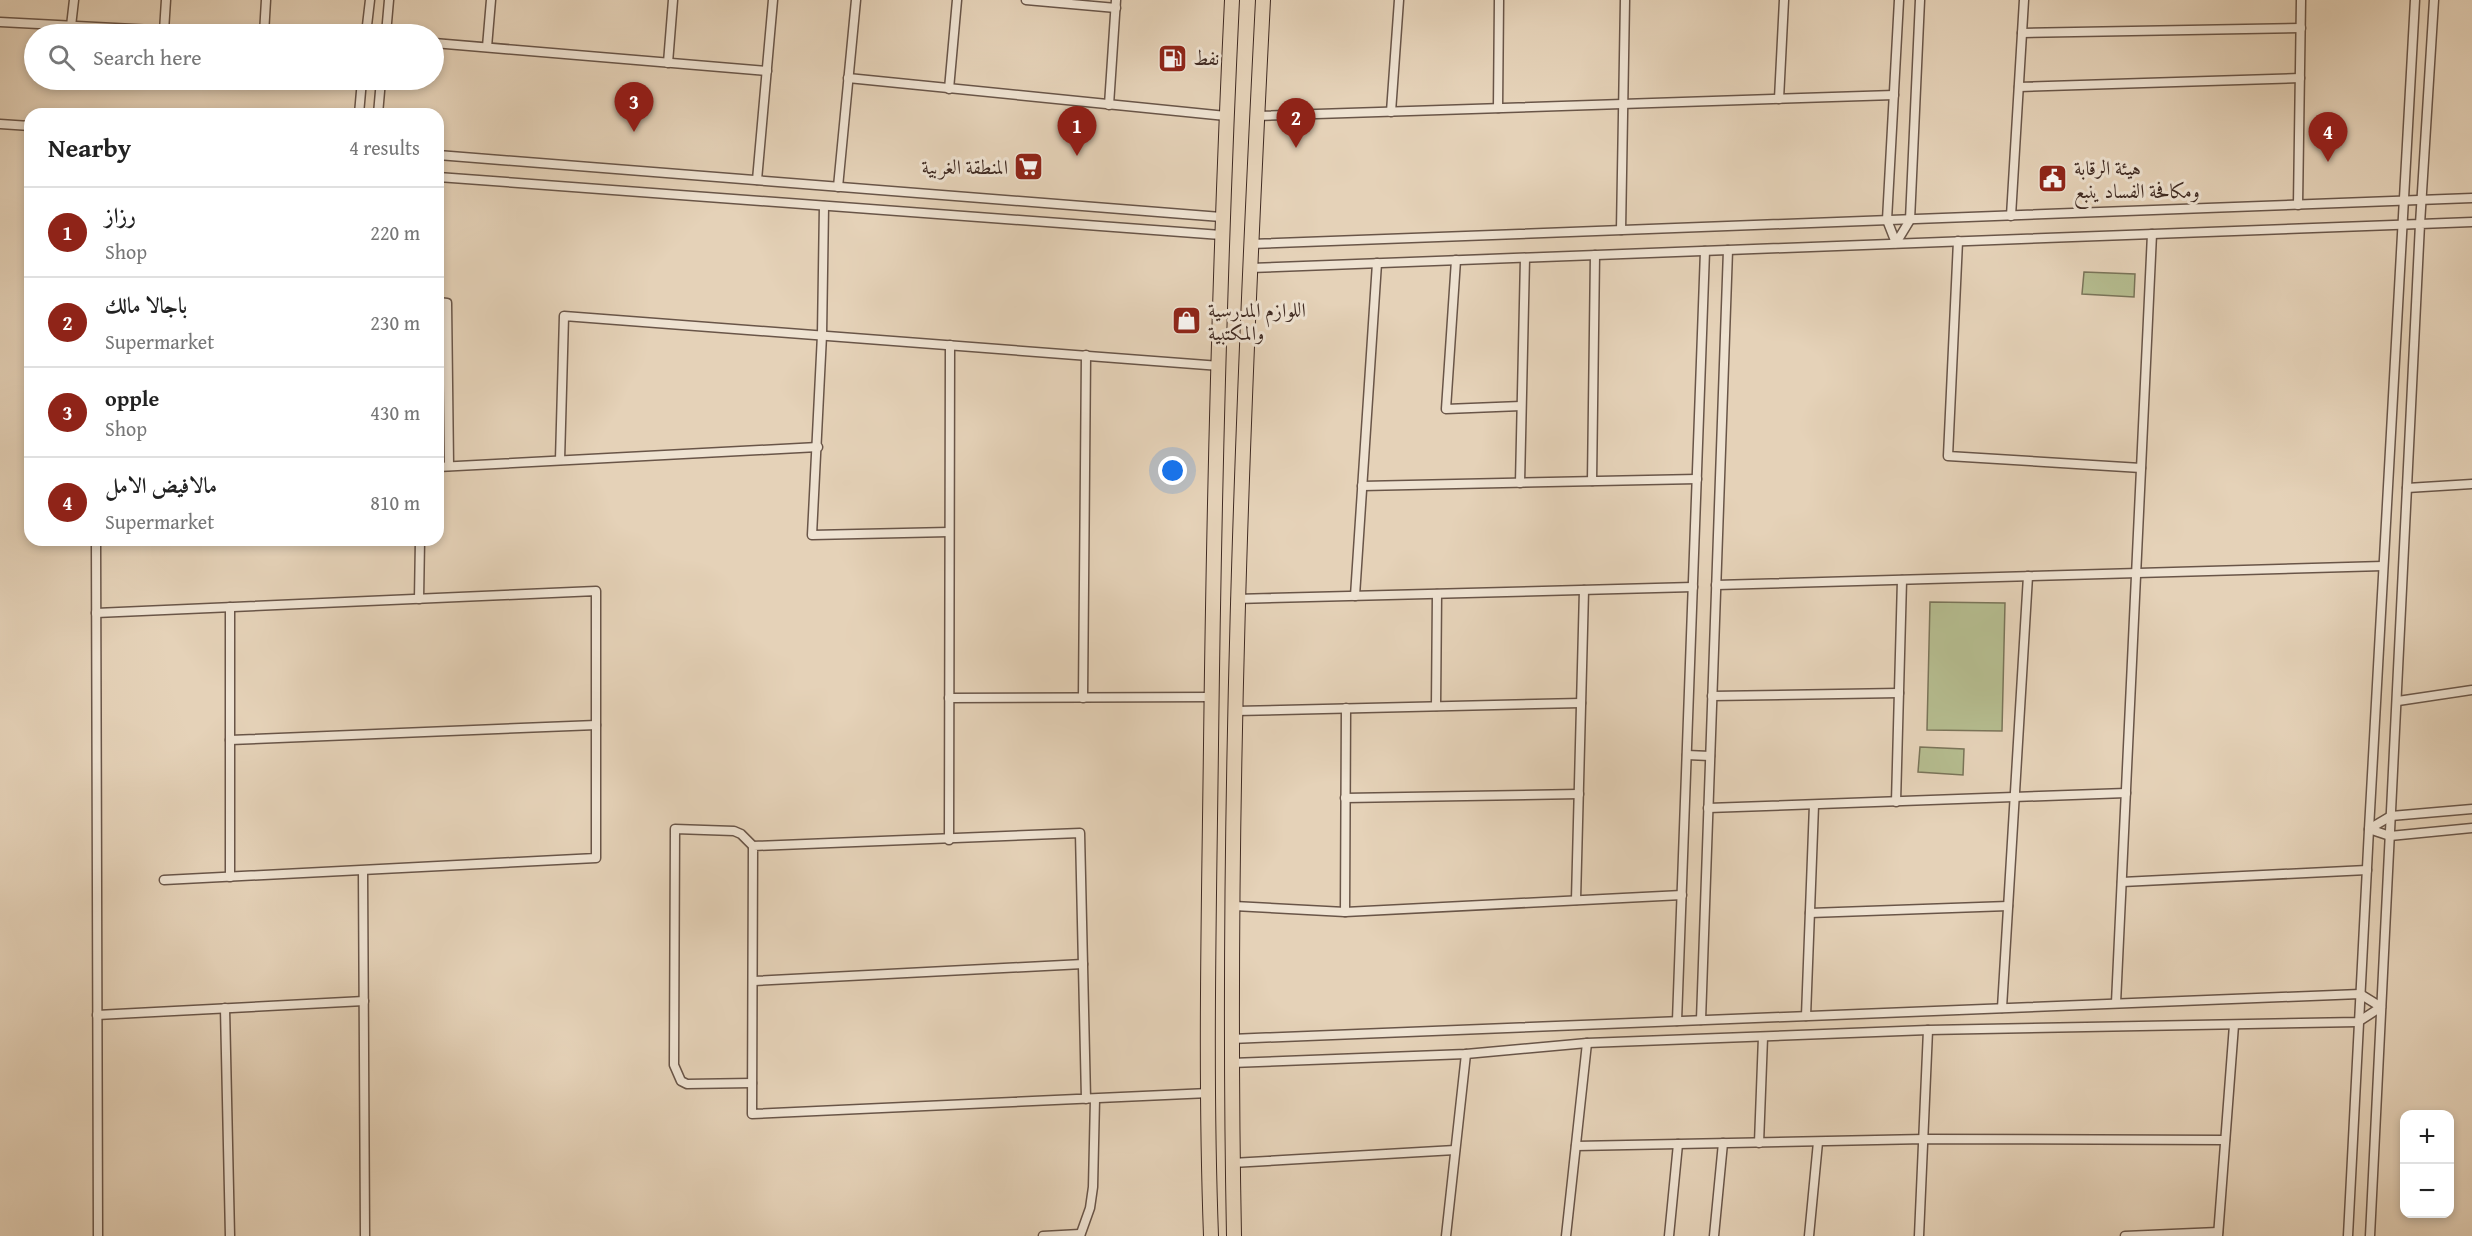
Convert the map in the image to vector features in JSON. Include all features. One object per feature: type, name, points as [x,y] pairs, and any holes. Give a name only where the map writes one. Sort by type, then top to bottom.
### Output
[{"type":"main road","points":[[1211,1236],[1209,1093],[1212,697],[1221,217],[1232,0]]},
{"type":"main road","points":[[1234,1236],[1230,1063],[1234,906],[1236,599],[1263,0]]},
{"type":"street","points":[[71,24],[74,0]]},
{"type":"street","points":[[164,24],[166,0]]},
{"type":"street","points":[[265,24],[266,0]]},
{"type":"street","points":[[367,24],[370,0]]},
{"type":"street","points":[[387,24],[389,0]]},
{"type":"street","points":[[487,47],[491,0]]},
{"type":"street","points":[[668,63],[673,0]]},
{"type":"street","points":[[757,180],[773,0]]},
{"type":"street","points":[[838,187],[856,0]]},
{"type":"street","points":[[949,89],[957,0]]},
{"type":"street","points":[[1026,0],[1116,4],[1109,105]]},
{"type":"street","points":[[1391,112],[1399,0]]},
{"type":"street","points":[[1498,108],[1499,0]]},
{"type":"street","points":[[1621,230],[1626,0]]},
{"type":"street","points":[[1779,99],[1784,0]]},
{"type":"street","points":[[1896,243],[1887,220],[1899,0]]},
{"type":"street","points":[[1896,243],[1910,220],[1920,0]]},
{"type":"street","points":[[2011,216],[2024,0]]},
{"type":"street","points":[[2298,206],[2301,0]]},
{"type":"street","points":[[2348,1236],[2401,225],[2415,0]]},
{"type":"street","points":[[2370,1236],[2421,201],[2434,0]]},
{"type":"street","points":[[0,22],[36,24]]},
{"type":"street","points":[[2022,33],[2301,28]]},
{"type":"street","points":[[444,44],[767,71]]},
{"type":"street","points":[[848,78],[1226,116]]},
{"type":"street","points":[[2019,87],[2300,78]]},
{"type":"street","points":[[360,108],[361,90]]},
{"type":"street","points":[[379,108],[380,90]]},
{"type":"street","points":[[1257,116],[1894,95]]},
{"type":"street","points":[[0,124],[24,126]]},
{"type":"street","points":[[444,156],[1221,217]]},
{"type":"street","points":[[444,177],[1221,235]]},
{"type":"street","points":[[1251,243],[2472,198]]},
{"type":"street","points":[[824,206],[818,447],[812,535],[949,532]]},
{"type":"street","points":[[1250,268],[2472,222]]},
{"type":"street","points":[[2116,1003],[2152,234]]},
{"type":"street","points":[[1958,241],[1948,456],[2141,468]]},
{"type":"street","points":[[1701,1020],[1728,250]]},
{"type":"street","points":[[1677,1021],[1705,251]]},
{"type":"street","points":[[1592,481],[1595,255]]},
{"type":"street","points":[[1520,483],[1525,258]]},
{"type":"street","points":[[1456,260],[1446,410],[1521,406]]},
{"type":"street","points":[[1355,596],[1377,263]]},
{"type":"street","points":[[444,303],[447,303],[449,466]]},
{"type":"street","points":[[560,460],[564,316],[1220,366]]},
{"type":"street","points":[[949,840],[950,345]]},
{"type":"street","points":[[1083,698],[1086,355]]},
{"type":"street","points":[[444,466],[818,447]]},
{"type":"street","points":[[1362,486],[1697,479]]},
{"type":"street","points":[[2407,488],[2472,484]]},
{"type":"street","points":[[96,546],[98,1236]]},
{"type":"street","points":[[419,599],[420,546]]},
{"type":"street","points":[[1716,585],[2383,566]]},
{"type":"street","points":[[2002,1008],[2028,576]]},
{"type":"street","points":[[1896,802],[1902,580]]},
{"type":"street","points":[[1236,599],[1693,587]]},
{"type":"street","points":[[1576,900],[1584,590]]},
{"type":"street","points":[[96,613],[596,591],[596,858],[164,880]]},
{"type":"street","points":[[1436,706],[1437,594]]},
{"type":"street","points":[[230,607],[230,877]]},
{"type":"street","points":[[2398,701],[2472,690]]},
{"type":"street","points":[[1712,696],[1899,693]]},
{"type":"street","points":[[949,698],[1212,697]]},
{"type":"street","points":[[1235,711],[1581,703]]},
{"type":"street","points":[[1345,912],[1346,708]]},
{"type":"street","points":[[230,740],[596,725]]},
{"type":"street","points":[[1687,755],[1710,756]]},
{"type":"street","points":[[1708,808],[2126,793]]},
{"type":"street","points":[[1345,798],[1579,794]]},
{"type":"street","points":[[1806,1016],[1814,805]]},
{"type":"street","points":[[2370,829],[2391,816],[2472,809]]},
{"type":"street","points":[[2370,829],[2390,836],[2472,828]]},
{"type":"street","points":[[752,1083],[687,1084],[681,1081],[674,1065],[675,829],[734,831],[741,834],[753,846],[752,1114],[1209,1093]]},
{"type":"street","points":[[753,846],[1080,833],[1083,964],[1093,1187],[1090,1208],[1080,1235],[1043,1236]]},
{"type":"street","points":[[2122,882],[2367,870]]},
{"type":"street","points":[[363,871],[365,1236]]},
{"type":"street","points":[[1234,906],[1345,912],[1682,895]]},
{"type":"street","points":[[1810,913],[2008,906]]},
{"type":"street","points":[[754,981],[1083,964]]},
{"type":"street","points":[[1231,1039],[2360,994],[2381,1007]]},
{"type":"street","points":[[97,1015],[364,1001]]},
{"type":"street","points":[[1230,1063],[1466,1054],[1587,1042],[1928,1030],[2358,1022],[2381,1007]]},
{"type":"street","points":[[225,1008],[230,1236]]},
{"type":"street","points":[[2125,1236],[2218,1234],[2234,1025]]},
{"type":"street","points":[[1919,1236],[1928,1030]]},
{"type":"street","points":[[1759,1143],[1763,1037]]},
{"type":"street","points":[[1566,1236],[1587,1042]]},
{"type":"street","points":[[1446,1236],[1466,1054]]},
{"type":"street","points":[[1576,1146],[1925,1139],[2225,1140]]},
{"type":"street","points":[[1809,1236],[1818,1142]]},
{"type":"street","points":[[1714,1236],[1723,1143]]},
{"type":"street","points":[[1669,1236],[1678,1144]]},
{"type":"street","points":[[1233,1163],[1455,1150]]},
{"type":"green space","points":[[2084,272],[2135,274],[2134,297],[2082,294]]},
{"type":"green space","points":[[1930,602],[2005,603],[2002,731],[1927,730]]},
{"type":"green space","points":[[1920,747],[1964,749],[1963,775],[1918,772]]},
{"type":"place","name":"نفط","points":[[1172,58]]},
{"type":"place","name":"opple","points":[[634,132]]},
{"type":"place","name":"باجالا مالك","points":[[1296,148]]},
{"type":"place","name":"رزاز","points":[[1077,156]]},
{"type":"place","name":"مالافيض الامل","points":[[2328,162]]},
{"type":"place","name":"المنطقة الغربية","points":[[1029,167]]},
{"type":"place","name":"هيئة الرقابة ومكافحة الفساد ينبع","points":[[2053,179]]},
{"type":"place","name":"اللوازم المدرسية والمكتبية","points":[[1187,321]]}]
